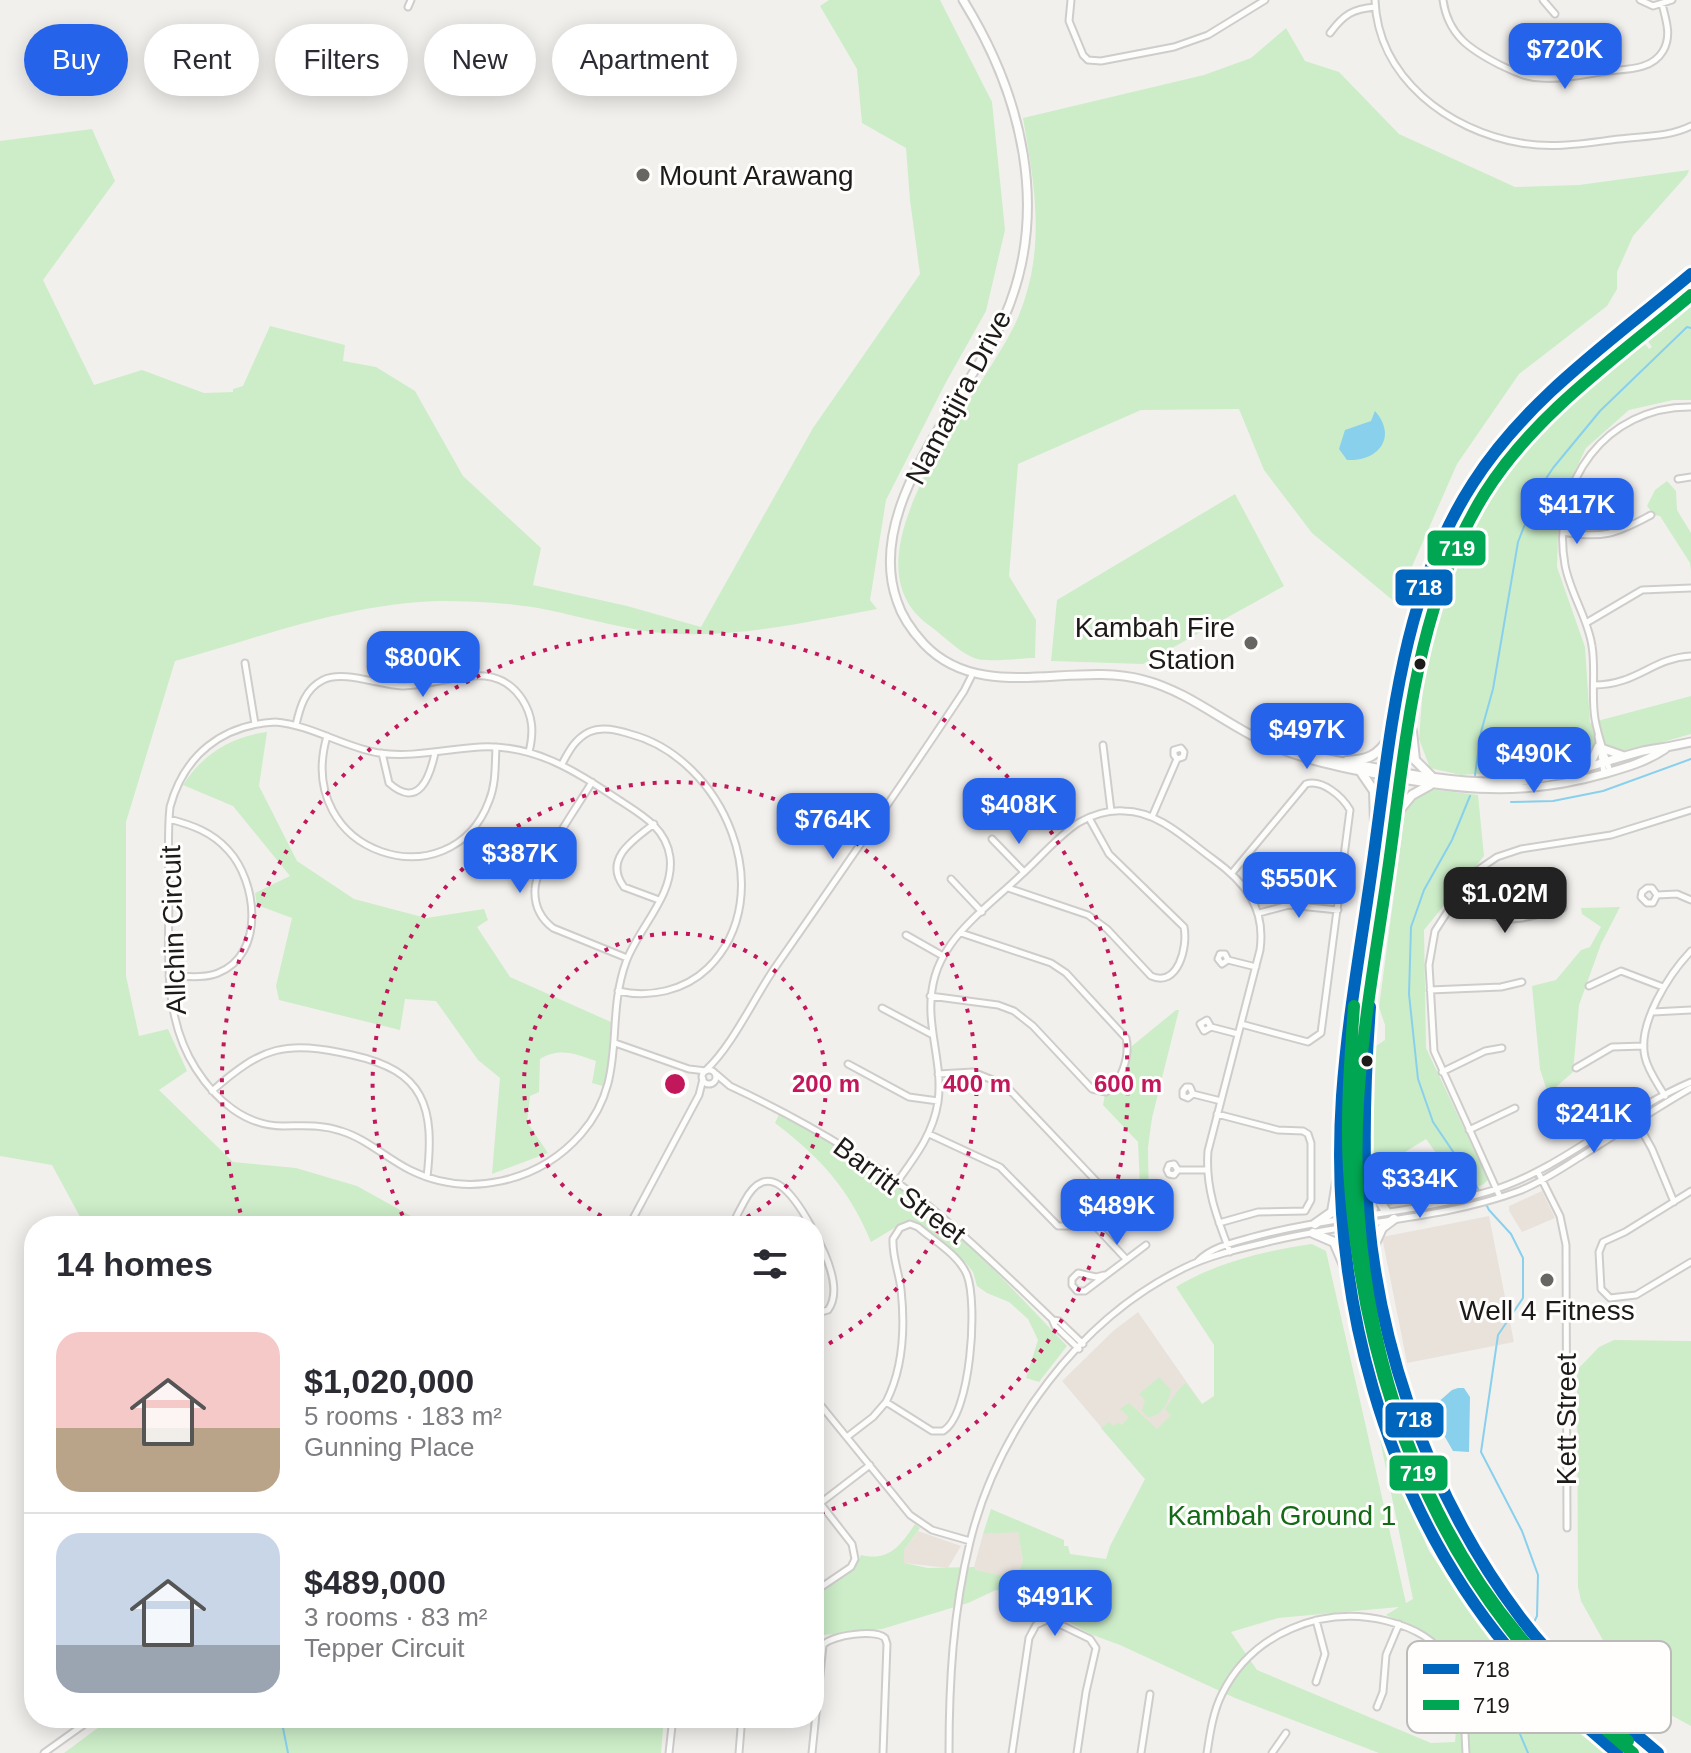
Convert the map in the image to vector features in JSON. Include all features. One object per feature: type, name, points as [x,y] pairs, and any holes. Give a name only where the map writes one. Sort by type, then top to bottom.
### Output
[{"type":"highway","points":[[1501,1641],[1478,1612],[1436,1547],[1401,1474],[1374,1395],[1349,1274],[1340,1173],[1342,1093],[1376,840],[1400,673],[1425,583],[1449,525],[1475,478],[1494,451],[1532,409],[1691,274]]},
{"type":"highway","points":[[1539,1641],[1482,1563],[1444,1494],[1403,1387],[1382,1312],[1371,1254],[1363,1161],[1362,1094],[1370,1003],[1421,643],[1436,578],[1456,527],[1487,472],[1540,411],[1691,282]]},
{"type":"highway","points":[[1396,814],[1412,795],[1431,780],[1414,757],[1411,715]]},
{"type":"highway","points":[[1347,761],[1373,757],[1391,736]]},
{"type":"highway","points":[[1361,772],[1369,780],[1375,794],[1376,840]]},
{"type":"highway","points":[[1363,1161],[1371,1188],[1386,1211]]},
{"type":"highway","points":[[1340,1173],[1332,1212],[1314,1229],[1334,1242],[1349,1274]]},
{"type":"highway","points":[[1371,1254],[1382,1228],[1394,1219]]},
{"type":"highway","points":[[1594,1733],[1617,1753]]},
{"type":"highway","points":[[1635,1733],[1658,1753]]},
{"type":"main road","name":"Namatjira Drive","points":[[963,0],[999,68],[1016,113],[1027,170],[1025,233],[1017,278],[1005,314],[988,349],[918,467],[904,498],[892,539],[890,573],[895,598],[915,634],[942,659],[973,673]]},
{"type":"main road","points":[[973,673],[1002,678],[1101,674],[1137,678],[1170,689],[1244,733],[1304,759],[1361,772],[1386,772]]},
{"type":"main road","points":[[1283,750],[1347,761],[1473,790],[1515,790],[1556,786],[1647,750],[1691,742]]},
{"type":"main road","points":[[1581,771],[1601,748],[1626,757]]},
{"type":"main road","points":[[1431,780],[1505,782],[1556,777],[1644,761],[1665,749]]},
{"type":"street","points":[[1071,0],[1069,21],[1083,55],[1088,60],[1101,61],[1174,47],[1208,35],[1265,0]]},
{"type":"street","points":[[1443,0],[1451,26],[1469,48],[1518,73],[1545,79],[1638,68],[1655,60],[1662,54],[1667,41],[1662,4]]},
{"type":"street","points":[[1543,0],[1555,14]]},
{"type":"street","points":[[1640,0],[1653,6],[1672,0]]},
{"type":"street","points":[[1330,33],[1344,14],[1375,3],[1388,53],[1412,89],[1424,100],[1489,135],[1522,143],[1570,145],[1671,133],[1691,126]]},
{"type":"street","points":[[1606,768],[1595,719],[1592,644],[1567,572],[1563,532],[1566,507],[1577,476],[1599,444],[1618,428],[1639,416],[1669,407],[1691,407]]},
{"type":"street","points":[[1678,479],[1691,477]]},
{"type":"street","points":[[1563,532],[1588,536],[1611,534],[1651,515]]},
{"type":"street","points":[[1586,623],[1642,590],[1691,588]]},
{"type":"street","points":[[1594,685],[1628,681],[1668,660],[1691,656]]},
{"type":"street","points":[[245,663],[255,724]]},
{"type":"street","points":[[634,1216],[699,1095],[706,1071],[719,1059],[763,985],[837,882],[973,673]]},
{"type":"street","points":[[296,725],[307,694],[313,686],[330,677],[343,676],[410,686],[477,674],[510,686],[524,703],[532,727],[529,752]]},
{"type":"street","name":"Allchin Circuit","points":[[275,722],[296,725],[358,748],[382,753],[435,753],[496,747],[529,752],[562,764],[654,824],[667,845],[671,865],[667,886],[627,958],[618,991],[611,1075],[599,1107],[583,1132],[556,1158],[530,1172],[494,1183],[458,1184],[427,1177],[397,1163],[362,1139],[339,1130],[316,1125],[272,1125],[253,1120],[229,1107],[212,1091],[190,1059],[172,1007],[169,976],[169,819],[173,796],[190,763],[222,735],[255,724],[275,722]]},
{"type":"street","points":[[562,764],[574,743],[595,730],[621,731],[650,741],[679,758],[703,782],[719,804],[735,839],[740,867],[739,906],[731,935],[717,959],[704,971],[673,989],[645,994],[618,991]]},
{"type":"street","points":[[327,736],[321,765],[322,785],[329,807],[348,833],[360,842],[396,856],[433,853],[457,841],[473,827],[486,808],[494,786],[496,747]]},
{"type":"street","points":[[1103,745],[1111,811]]},
{"type":"street","points":[[382,753],[389,783],[399,790],[410,792],[427,782],[435,753]]},
{"type":"street","points":[[1152,817],[1177,759]]},
{"type":"street","points":[[592,782],[540,871],[535,884],[535,899],[539,912],[553,928],[627,958]]},
{"type":"street","points":[[1232,873],[1301,788],[1316,782],[1350,810],[1324,1027],[1318,1037],[1303,1041],[1241,1024]]},
{"type":"street","points":[[1035,792],[1070,829]]},
{"type":"street","points":[[1500,1197],[1442,1072],[1432,1041],[1431,942],[1440,920],[1486,864],[1509,852],[1611,835],[1691,810]]},
{"type":"street","points":[[897,1182],[929,1134],[938,1101],[930,996],[943,956],[960,933],[1070,829],[1089,818],[1111,811],[1132,811],[1152,817],[1232,873],[1248,890],[1259,913],[1261,943],[1256,967],[1208,1151],[1210,1196],[1228,1249]]},
{"type":"street","points":[[1008,888],[1088,915],[1107,929],[1151,976],[1159,979],[1170,976],[1178,966],[1186,936],[1184,927],[1109,854],[1089,818]]},
{"type":"street","points":[[169,819],[202,830],[229,851],[249,886],[252,907],[249,936],[232,965],[211,976],[169,976]]},
{"type":"street","points":[[654,824],[625,847],[617,867],[624,887],[659,900]]},
{"type":"street","points":[[992,839],[1024,872]]},
{"type":"street","points":[[951,879],[982,912]]},
{"type":"street","points":[[1657,895],[1677,894],[1691,900]]},
{"type":"street","points":[[1458,895],[1486,915],[1502,920],[1563,908]]},
{"type":"street","points":[[1259,913],[1289,905],[1338,910]]},
{"type":"street","points":[[930,996],[1009,1009],[1033,1026],[1092,1089],[1106,1092],[1118,1082],[1127,1048],[1126,1038],[1066,973],[1040,959],[960,933]]},
{"type":"street","points":[[906,935],[943,956]]},
{"type":"street","points":[[1666,1099],[1647,1065],[1644,1046],[1663,987],[1671,972],[1691,951]]},
{"type":"street","points":[[1228,960],[1256,967]]},
{"type":"street","points":[[1589,986],[1614,972],[1625,971],[1663,987]]},
{"type":"street","points":[[1430,990],[1501,987],[1522,982]]},
{"type":"street","points":[[882,1008],[931,1035]]},
{"type":"street","points":[[1653,1012],[1691,1010]]},
{"type":"street","points":[[1211,1027],[1238,1034]]},
{"type":"street","points":[[615,1043],[689,1069],[716,1074]]},
{"type":"street","points":[[1576,1068],[1612,1047],[1644,1046]]},
{"type":"street","points":[[212,1091],[245,1063],[280,1048],[310,1047],[380,1062],[404,1076],[425,1108],[431,1141],[427,1177]]},
{"type":"street","points":[[1442,1072],[1485,1051],[1502,1048]]},
{"type":"street","points":[[699,1095],[712,1084],[719,1059]]},
{"type":"street","points":[[848,1064],[909,1097],[938,1101]]},
{"type":"street","points":[[689,1069],[703,1079]]},
{"type":"street","points":[[929,1134],[1000,1167],[1058,1226],[1072,1226],[1100,1200],[1100,1185],[1005,1085],[984,1074],[968,1071],[938,1074]]},
{"type":"street","name":"Barritt Street","points":[[716,1074],[730,1086],[826,1135],[897,1182],[960,1233],[1052,1319],[1059,1321],[1081,1346]]},
{"type":"street","name":"Barritt Street","points":[[703,1079],[712,1084],[730,1086]]},
{"type":"street","points":[[1368,1219],[1386,1211],[1481,1194],[1538,1172],[1633,1115],[1691,1085]]},
{"type":"street","points":[[1193,1094],[1221,1101]]},
{"type":"street","points":[[949,1753],[952,1661],[960,1588],[983,1500],[1000,1461],[1050,1382],[1081,1346],[1123,1307],[1166,1277],[1228,1249],[1344,1223],[1394,1219],[1500,1197],[1543,1180],[1637,1121],[1666,1099]]},
{"type":"street","points":[[1469,1130],[1515,1108]]},
{"type":"street","points":[[1217,1114],[1278,1130],[1303,1131],[1308,1134],[1311,1143],[1311,1200],[1305,1211],[1258,1212],[1219,1223]]},
{"type":"street","points":[[1633,1115],[1652,1149],[1674,1202]]},
{"type":"street","points":[[1178,1170],[1207,1170]]},
{"type":"street","name":"Kett Street","points":[[1538,1172],[1560,1216],[1566,1245],[1567,1528]]},
{"type":"street","points":[[738,1216],[751,1189],[758,1182],[766,1180],[778,1184],[804,1216]]},
{"type":"street","points":[[1691,1191],[1603,1242],[1599,1252],[1601,1289],[1605,1296],[1612,1299],[1631,1297],[1691,1262]]},
{"type":"street","points":[[1086,1216],[1126,1259]]},
{"type":"street","points":[[847,1437],[873,1417],[886,1402],[898,1367],[902,1334],[901,1290],[893,1239],[900,1228],[910,1224],[918,1227],[954,1258],[967,1276],[972,1313],[969,1362],[955,1420],[943,1431],[932,1431],[886,1402]]},
{"type":"street","points":[[1104,1275],[1096,1277],[1078,1273],[1072,1279],[1072,1285],[1077,1291],[1085,1291],[1146,1245]]},
{"type":"street","points":[[824,1255],[834,1294],[828,1310],[824,1311]]},
{"type":"street","points":[[824,1409],[905,1510],[920,1523],[938,1532],[970,1541]]},
{"type":"street","points":[[824,1500],[870,1465]]},
{"type":"street","points":[[824,1508],[852,1544],[855,1559],[851,1567],[824,1585]]},
{"type":"street","points":[[1207,1753],[1216,1711],[1232,1677],[1265,1643],[1294,1627],[1316,1620],[1365,1617],[1399,1624],[1432,1641]]},
{"type":"street","points":[[1012,1753],[1027,1646],[1036,1625],[1046,1619],[1090,1639],[1096,1648],[1077,1753]]},
{"type":"street","points":[[1316,1620],[1325,1654],[1316,1682]]},
{"type":"street","points":[[1377,1707],[1383,1692],[1386,1655],[1399,1624]]},
{"type":"street","points":[[824,1644],[830,1639],[875,1632],[885,1638],[883,1753]]},
{"type":"street","points":[[1141,1753],[1150,1694]]},
{"type":"street","points":[[44,1753],[79,1728]]},
{"type":"street","points":[[669,1753],[672,1728]]},
{"type":"street","points":[[739,1753],[740,1728]]},
{"type":"street","points":[[812,1753],[815,1728]]},
{"type":"street","points":[[1272,1753],[1286,1733]]},
{"type":"street","points":[[1465,1733],[1466,1753]]},
{"type":"shaded area","points":[[1542,1191],[1555,1218],[1522,1232],[1509,1206]]},
{"type":"shaded area","points":[[1489,1216],[1514,1342],[1407,1363],[1382,1237]]},
{"type":"shaded area","points":[[1138,1312],[1202,1404],[1145,1479],[1062,1381],[1113,1331]]},
{"type":"shaded area","points":[[918,1531],[961,1546],[948,1568],[903,1563],[904,1550]]},
{"type":"shaded area","points":[[1018,1531],[1023,1561],[1016,1580],[976,1570],[974,1567],[983,1534]]},
{"type":"green space","points":[[829,0],[940,0],[992,102],[1005,230],[986,311],[886,500],[870,600],[877,609],[770,628],[689,634],[633,629],[508,604],[454,601],[406,603],[306,623],[175,661],[126,822],[126,976],[139,1036],[168,1029],[187,1071],[159,1090],[233,1162],[296,1168],[357,1186],[411,1216],[80,1216],[52,1165],[0,1156],[0,141],[92,129],[115,181],[43,280],[94,385],[142,370],[204,393],[233,392],[233,389],[243,386],[270,326],[345,345],[343,361],[376,367],[415,391],[463,476],[541,548],[533,585],[627,606],[701,627],[813,428],[920,274],[906,148],[862,123],[857,69],[820,6]]},
{"type":"green space","points":[[1286,28],[1305,61],[1339,72],[1399,134],[1515,187],[1579,185],[1689,170],[1633,236],[1617,272],[1617,289],[1607,306],[1519,374],[1457,464],[1396,603],[1312,533],[1264,470],[1239,409],[1141,410],[1018,464],[1009,576],[1036,620],[1035,658],[987,660],[968,655],[930,626],[904,596],[898,559],[907,517],[927,472],[1003,346],[1019,315],[1027,290],[1033,266],[1036,217],[1023,118],[1204,75],[1251,58]]},
{"type":"green space","points":[[1691,289],[1691,400],[1673,400],[1629,410],[1586,448],[1559,504],[1557,567],[1585,647],[1590,723],[1691,696],[1691,734],[1583,765],[1582,760],[1575,767],[1461,775],[1430,768],[1419,739],[1425,661],[1460,526],[1529,425],[1638,335],[1649,349],[1652,347],[1642,333]]},
{"type":"green space","points":[[1667,481],[1676,491],[1677,510],[1691,533],[1691,571],[1690,563],[1660,516],[1654,515],[1647,506],[1655,490]]},
{"type":"green space","points":[[1235,494],[1284,586],[1143,664],[1051,661],[1057,600]]},
{"type":"green space","points":[[267,732],[259,786],[297,861],[354,899],[426,918],[484,909],[488,920],[477,927],[510,977],[611,1022],[606,1087],[592,1083],[596,1061],[561,1053],[540,1059],[539,1092],[530,1096],[527,1122],[548,1153],[492,1174],[500,1078],[478,1060],[436,1001],[405,999],[400,1030],[279,1000],[276,986],[292,918],[257,905],[255,893],[290,876],[233,806],[183,785],[200,764],[219,748],[241,738]]},
{"type":"green space","points":[[1429,789],[1478,795],[1484,856],[1424,930],[1426,1048],[1488,1179],[1480,1186],[1462,1189],[1426,1139],[1389,1162],[1391,1166],[1384,1171],[1402,1199],[1387,1208],[1373,1182],[1373,1048],[1385,1040],[1385,1025],[1379,1007],[1405,812],[1411,798]]},
{"type":"green space","points":[[1620,907],[1601,944],[1579,1005],[1573,1072],[1548,1094],[1540,1069],[1532,986],[1556,980],[1581,950],[1590,947],[1601,927],[1582,914],[1581,908]]},
{"type":"green space","points":[[1179,1010],[1152,1118],[1148,1147],[1149,1209],[1141,1209],[1138,1142],[1103,1105],[1105,1094],[1121,1086],[1132,1046]]},
{"type":"green space","points":[[780,1112],[905,1189],[943,1220],[1006,1282],[1067,1346],[1039,1382],[1026,1378],[1038,1340],[1028,1319],[1009,1302],[977,1286],[973,1272],[966,1263],[919,1223],[901,1224],[871,1242],[853,1206],[832,1176],[775,1123]]},
{"type":"green space","name":"Kambah Ground 1","points":[[1312,1244],[1326,1251],[1406,1603],[1413,1599],[1379,1435],[1429,1551],[1491,1641],[1439,1641],[1386,1615],[1399,1607],[1278,1618],[1231,1632],[1257,1670],[1431,1743],[1455,1742],[1456,1733],[1579,1733],[1604,1753],[1379,1753],[1235,1698],[1090,1634],[1020,1594],[996,1590],[968,1603],[882,1629],[824,1635],[824,1589],[855,1569],[861,1555],[879,1556],[893,1550],[915,1524],[920,1528],[904,1550],[904,1563],[928,1568],[974,1567],[1016,1579],[1023,1561],[1018,1532],[983,1534],[991,1509],[1064,1540],[1070,1554],[1106,1559],[1145,1479],[1101,1428],[1109,1422],[1113,1426],[1118,1423],[1122,1425],[1129,1417],[1120,1409],[1129,1403],[1157,1429],[1171,1415],[1165,1409],[1186,1383],[1202,1404],[1214,1396],[1214,1345],[1176,1287],[1224,1264]]},
{"type":"green space","points":[[1614,1340],[1691,1341],[1691,1726],[1671,1715],[1671,1641],[1603,1641],[1581,1601],[1578,1587],[1577,1370],[1599,1347]]},
{"type":"green space","points":[[1159,1377],[1171,1390],[1170,1394],[1161,1411],[1148,1417],[1142,1411],[1145,1400],[1139,1394]]},
{"type":"green space","points":[[98,1728],[663,1728],[661,1753],[64,1753]]},
{"type":"water","points":[[1375,411],[1385,430],[1381,446],[1368,457],[1347,460],[1339,449],[1345,430],[1371,421]]},
{"type":"water","points":[[1458,1388],[1464,1388],[1470,1397],[1469,1452],[1453,1451],[1437,1423],[1436,1404]]},
{"type":"waterway","points":[[1475,775],[1518,542],[1538,491],[1600,411],[1687,327],[1691,328]]},
{"type":"waterway","points":[[1511,802],[1553,801],[1603,791],[1691,759]]},
{"type":"waterway","points":[[1470,796],[1452,840],[1424,890],[1411,927],[1409,994],[1418,1079],[1433,1122],[1489,1210],[1511,1234],[1523,1258],[1523,1298],[1498,1335],[1481,1452],[1522,1531],[1538,1575],[1537,1616],[1531,1628]]},
{"type":"waterway","points":[[1526,1641],[1529,1634]]},
{"type":"waterway","points":[[283,1728],[288,1753]]},
{"type":"waterway","points":[[1519,1733],[1528,1753]]},
{"type":"transit line","name":"718","points":[[1503,1641],[1464,1589],[1427,1525],[1397,1458],[1373,1388],[1356,1316],[1345,1243],[1340,1169],[1342,1096],[1352,1002],[1404,658],[1431,568],[1449,525],[1473,483],[1519,423],[1574,371],[1691,274]]},
{"type":"transit line","name":"719","points":[[1524,1641],[1478,1581],[1442,1519],[1412,1454],[1389,1386],[1372,1316],[1361,1244],[1357,1173],[1358,1101],[1367,1009],[1418,669],[1444,578],[1462,535],[1485,493],[1529,436],[1580,386],[1691,295]]},
{"type":"transit line","name":"719","points":[[1354,1006],[1349,1170],[1364,1292],[1377,1352],[1394,1411],[1416,1469],[1442,1524],[1473,1577],[1520,1641]]},
{"type":"transit line","name":"718","points":[[1370,1007],[1365,1165],[1369,1225],[1391,1345],[1408,1403],[1456,1515],[1486,1567],[1540,1641]]},
{"type":"transit line","name":"718","points":[[1594,1733],[1617,1753]]},
{"type":"transit line","name":"719","points":[[1610,1733],[1633,1753]]},
{"type":"transit line","name":"719","points":[[1619,1733],[1628,1741]]},
{"type":"transit line","name":"718","points":[[1635,1733],[1658,1753]]},
{"type":"place","name":"Mount Arawang","points":[[643,175]]},
{"type":"place","name":"Kambah Fire Station","points":[[1251,643]]},
{"type":"place","name":"Well 4 Fitness","points":[[1547,1280]]}]
